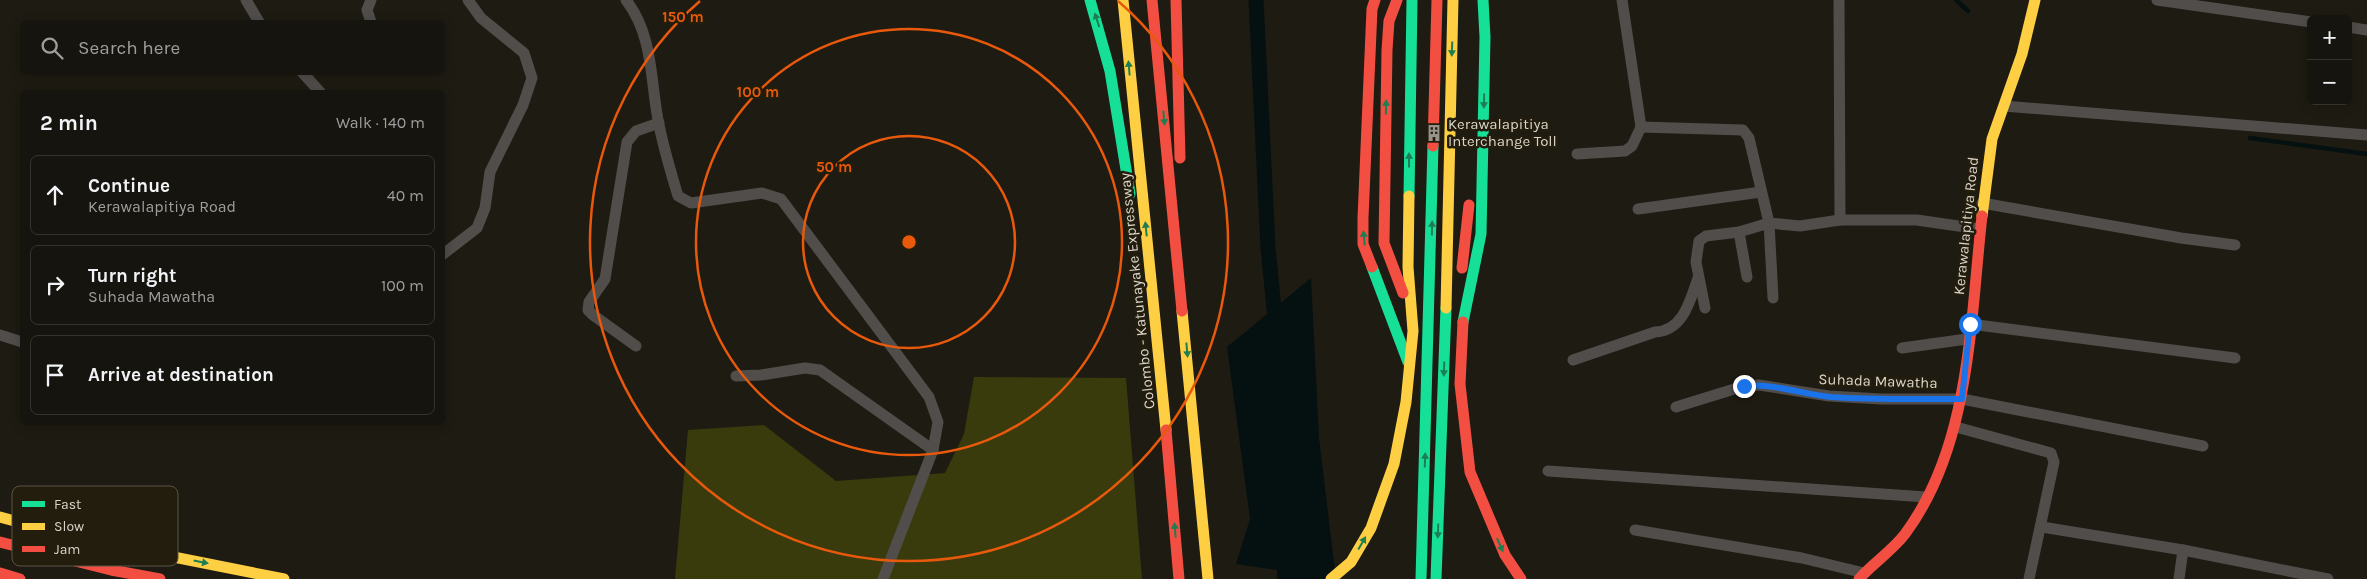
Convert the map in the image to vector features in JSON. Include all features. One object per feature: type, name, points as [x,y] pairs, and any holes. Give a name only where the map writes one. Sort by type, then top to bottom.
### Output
[{"type":"main road","points":[[1090,0],[1099,23],[1112,87],[1162,396]]},
{"type":"main road","name":"Colombo - Katunayake Expressway","points":[[1123,0],[1179,579]]},
{"type":"main road","points":[[1152,0],[1208,579]]},
{"type":"main road","points":[[1176,0],[1184,325]]},
{"type":"main road","points":[[1375,0],[1372,10],[1363,244],[1410,366]]},
{"type":"main road","points":[[1386,0],[1378,40],[1373,240],[1410,366]]},
{"type":"main road","points":[[1397,0],[1389,21],[1387,50],[1384,243],[1403,293]]},
{"type":"main road","points":[[1331,579],[1351,562],[1371,528],[1394,464],[1406,402],[1413,331],[1408,267],[1411,0]]},
{"type":"main road","points":[[1397,178],[1402,21],[1405,9],[1411,0]]},
{"type":"main road","points":[[1425,0],[1422,236],[1430,321]]},
{"type":"main road","points":[[1421,579],[1438,0]]},
{"type":"main road","points":[[1436,579],[1445,343],[1453,0]]},
{"type":"main road","points":[[1445,343],[1455,250],[1463,0]]},
{"type":"main road","points":[[1470,164],[1473,0]]},
{"type":"main road","points":[[1483,0],[1485,37],[1481,234],[1474,275],[1463,318],[1460,384],[1470,472],[1505,555],[1521,579]]},
{"type":"main road","points":[[1493,0],[1496,24]]},
{"type":"main road","name":"Kerawalapitiya Road","points":[[1862,576],[1885,556],[1905,534],[1935,482],[1956,427],[1962,399],[1982,203],[1992,139],[2022,54],[2035,0]]},
{"type":"main road","points":[[1463,345],[1490,235],[1496,70]]},
{"type":"main road","points":[[1445,343],[1460,279],[1468,224],[1469,194]]},
{"type":"main road","points":[[1396,214],[1396,242],[1410,366]]},
{"type":"main road","points":[[178,558],[284,579]]},
{"type":"main road","points":[[95,566],[160,579]]},
{"type":"main road","points":[[0,573],[20,579]]},
{"type":"street","points":[[246,0],[258,20]]},
{"type":"street","points":[[370,20],[367,10],[371,0]]},
{"type":"street","points":[[445,253],[477,228],[485,208],[490,172],[523,105],[532,78],[524,53],[480,18],[468,0]]},
{"type":"street","points":[[626,0],[633,10],[649,51],[659,124],[678,196],[691,202],[762,193],[781,199],[929,397],[938,422],[933,450],[882,579]]},
{"type":"street","points":[[1578,154],[1625,151],[1632,146],[1641,127],[1622,0]]},
{"type":"street","points":[[1839,0],[1840,220]]},
{"type":"street","points":[[2157,0],[2307,21]]},
{"type":"street","points":[[2352,28],[2367,30]]},
{"type":"street","points":[[305,75],[318,90]]},
{"type":"street","points":[[2004,106],[2367,135]]},
{"type":"street","points":[[636,346],[593,316],[588,310],[588,302],[605,279],[627,142],[636,131],[659,124]]},
{"type":"street","points":[[1641,127],[1743,130],[1749,138],[1769,223],[1773,298]]},
{"type":"street","points":[[1638,209],[1761,192]]},
{"type":"street","points":[[1982,203],[2181,238],[2235,245]]},
{"type":"street","points":[[1705,308],[1696,262],[1699,241],[1706,236],[1740,232],[1769,223],[1800,226],[1840,220],[1917,220],[1979,230]]},
{"type":"street","points":[[1740,232],[1747,277]]},
{"type":"street","points":[[1573,360],[1654,332],[1666,332],[1684,316],[1699,276]]},
{"type":"street","points":[[1970,324],[2235,358]]},
{"type":"street","points":[[0,335],[20,341]]},
{"type":"street","points":[[1902,348],[1967,339]]},
{"type":"street","points":[[736,376],[760,375],[805,368],[820,370],[933,450]]},
{"type":"street","name":"Suhada Mawatha","points":[[1676,406],[1744,386],[1759,385],[1829,396],[1881,399],[1962,399],[2202,446]]},
{"type":"street","points":[[1956,427],[2051,453],[2054,462],[2042,527],[2029,579]]},
{"type":"street","points":[[1548,471],[1926,497]]},
{"type":"street","points":[[2042,527],[2183,550],[2328,579]]},
{"type":"street","points":[[1636,530],[1802,558],[1862,576]]},
{"type":"street","points":[[2179,579],[2183,550]]},
{"type":"shaded area","points":[[1311,278],[1319,438],[1336,579],[1277,579],[1277,570],[1236,564],[1250,519],[1227,347]]},
{"type":"shaded area","points":[[974,377],[1126,378],[1142,579],[675,579],[688,430],[764,425],[836,481],[945,473],[964,434]]},
{"type":"waterway","points":[[1256,0],[1268,248],[1276,329]]},
{"type":"waterway","points":[[1956,0],[1968,11]]},
{"type":"waterway","points":[[2250,138],[2367,154]]},
{"type":"traffic: fast","points":[[1090,0],[1110,71],[1130,194]]},
{"type":"traffic: fast","points":[[1409,196],[1412,0]]},
{"type":"traffic: fast","points":[[1463,322],[1481,234],[1485,37],[1483,0]]},
{"type":"traffic: fast","points":[[1421,579],[1433,146]]},
{"type":"traffic: fast","points":[[1372,267],[1408,362]]},
{"type":"traffic: fast","points":[[1436,579],[1446,308]]},
{"type":"traffic: slow","points":[[1123,0],[1166,430]]},
{"type":"traffic: slow","points":[[1446,308],[1453,0]]},
{"type":"traffic: slow","points":[[1982,216],[1992,139],[2022,54],[2035,0]]},
{"type":"traffic: slow","points":[[1331,579],[1351,562],[1371,528],[1394,464],[1406,402],[1413,331],[1408,267],[1409,196]]},
{"type":"traffic: slow","points":[[1182,311],[1208,579]]},
{"type":"traffic: slow","points":[[0,517],[12,520]]},
{"type":"traffic: slow","points":[[178,558],[284,579]]},
{"type":"traffic: jam","points":[[1152,0],[1182,311]]},
{"type":"traffic: jam","points":[[1176,0],[1180,158]]},
{"type":"traffic: jam","points":[[1372,267],[1363,244],[1363,218],[1372,9],[1375,0]]},
{"type":"traffic: jam","points":[[1397,0],[1389,21],[1387,50],[1384,243],[1403,293]]},
{"type":"traffic: jam","points":[[1433,146],[1437,0]]},
{"type":"traffic: jam","points":[[1462,268],[1469,205]]},
{"type":"traffic: jam","points":[[1859,579],[1905,534],[1927,499],[1943,462],[1955,422],[1964,381],[1970,340],[1982,216]]},
{"type":"traffic: jam","points":[[1463,322],[1460,384],[1470,472],[1505,555],[1521,579]]},
{"type":"traffic: jam","points":[[1166,430],[1179,579]]},
{"type":"traffic: jam","points":[[0,542],[12,545]]},
{"type":"traffic: jam","points":[[95,566],[160,579]]},
{"type":"traffic: jam","points":[[0,573],[20,579]]},
{"type":"place","name":"Kerawalapitiya Interchange Toll","points":[[1434,133]]},
{"type":"route","points":[[1744,386],[1759,385],[1829,396],[1881,399],[1962,399],[1970,324]]}]
